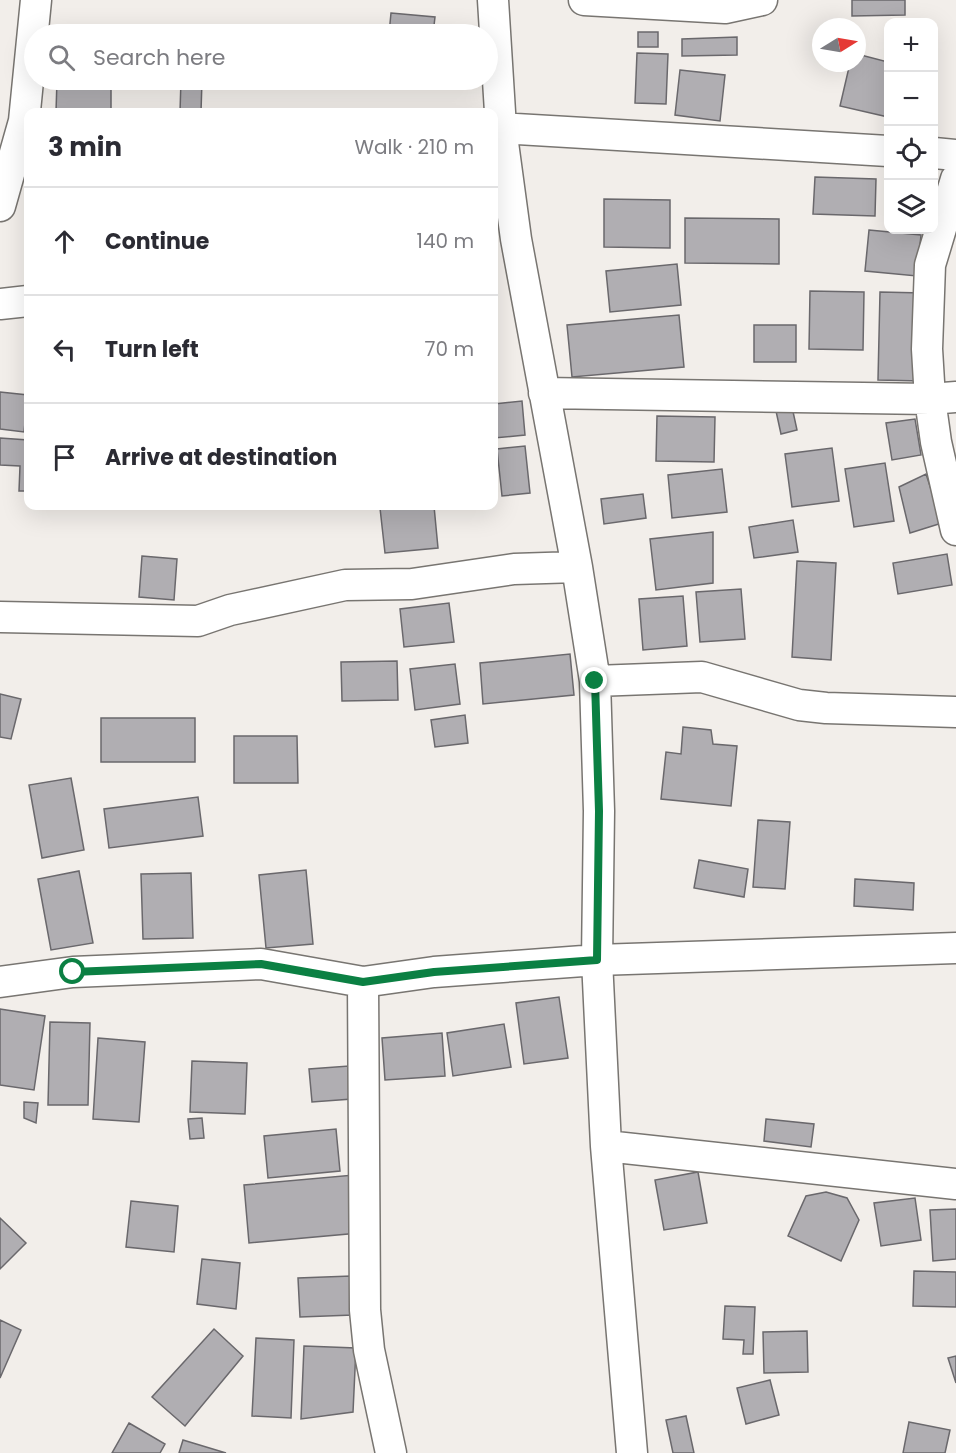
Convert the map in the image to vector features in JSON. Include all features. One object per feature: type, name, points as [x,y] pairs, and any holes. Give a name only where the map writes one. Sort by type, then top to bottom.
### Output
[{"type":"street","points":[[34,24],[36,0]]},
{"type":"street","points":[[493,0],[494,24]]},
{"type":"street","points":[[584,0],[725,8],[762,0]]},
{"type":"street","points":[[498,80],[505,240],[544,393],[577,567],[595,681],[599,811],[597,960],[606,1146],[632,1453]]},
{"type":"street","points":[[25,108],[27,90]]},
{"type":"street","points":[[0,206],[24,120]]},
{"type":"street","points":[[501,128],[884,151]]},
{"type":"street","points":[[938,153],[956,155]]},
{"type":"street","points":[[956,179],[930,265],[927,349],[943,398],[941,464],[956,530]]},
{"type":"street","points":[[0,304],[24,301]]},
{"type":"street","points":[[544,393],[943,398]]},
{"type":"street","points":[[0,617],[198,621],[230,610],[345,585],[411,584],[495,571],[577,567]]},
{"type":"street","points":[[595,681],[702,677],[798,705],[956,712]]},
{"type":"street","points":[[0,982],[73,972],[261,964],[363,982],[434,972],[597,960],[956,948]]},
{"type":"street","points":[[363,982],[365,1310],[369,1350],[391,1453]]},
{"type":"street","points":[[606,1146],[956,1184]]},
{"type":"building","points":[[852,0],[905,0],[905,15],[852,16]]},
{"type":"building","points":[[391,13],[435,17],[434,24],[390,24]]},
{"type":"building","points":[[638,32],[658,32],[658,47],[638,47]]},
{"type":"building","points":[[737,37],[737,55],[682,56],[682,39]]},
{"type":"building","points":[[637,53],[668,54],[666,104],[635,103]]},
{"type":"building","points":[[866,56],[884,61],[884,116],[840,106],[848,72],[866,72]]},
{"type":"building","points":[[680,70],[725,75],[720,121],[675,115]]},
{"type":"building","points":[[57,90],[111,90],[111,108],[56,108]]},
{"type":"building","points":[[181,90],[202,90],[201,108],[180,108]]},
{"type":"building","points":[[815,177],[876,179],[875,216],[813,214]]},
{"type":"building","points":[[604,199],[670,200],[670,248],[604,247]]},
{"type":"building","points":[[685,218],[779,219],[779,264],[685,263]]},
{"type":"building","points":[[869,230],[884,231],[884,234],[921,235],[917,276],[865,271]]},
{"type":"building","points":[[677,264],[681,305],[610,312],[606,271]]},
{"type":"building","points":[[810,291],[864,292],[863,350],[809,349]]},
{"type":"building","points":[[880,292],[923,293],[921,381],[878,380]]},
{"type":"building","points":[[679,315],[684,367],[572,377],[567,325]]},
{"type":"building","points":[[754,325],[796,325],[796,362],[754,362]]},
{"type":"building","points":[[0,392],[24,395],[24,432],[0,429]]},
{"type":"building","points":[[522,401],[525,435],[498,438],[498,404]]},
{"type":"building","points":[[792,407],[797,430],[781,434],[776,411]]},
{"type":"building","points":[[657,416],[715,417],[714,462],[656,461]]},
{"type":"building","points":[[915,419],[921,455],[892,460],[886,423]]},
{"type":"building","points":[[0,438],[24,440],[24,491],[19,491],[20,466],[0,465]]},
{"type":"building","points":[[525,446],[530,493],[502,496],[498,449]]},
{"type":"building","points":[[832,448],[839,501],[792,507],[785,454]]},
{"type":"building","points":[[885,463],[894,521],[854,527],[845,469]]},
{"type":"building","points":[[722,469],[727,512],[672,518],[668,475]]},
{"type":"building","points":[[926,474],[942,523],[910,533],[899,487]]},
{"type":"building","points":[[643,494],[646,518],[604,524],[601,499]]},
{"type":"building","points":[[380,510],[434,510],[438,548],[385,553]]},
{"type":"building","points":[[793,520],[798,552],[754,558],[749,527]]},
{"type":"building","points":[[713,532],[713,583],[656,590],[650,539]]},
{"type":"building","points":[[947,554],[952,585],[898,594],[893,563]]},
{"type":"building","points":[[142,556],[177,559],[174,600],[139,597]]},
{"type":"building","points":[[797,561],[836,563],[831,660],[792,657]]},
{"type":"building","points":[[741,589],[745,639],[700,642],[696,592]]},
{"type":"building","points":[[683,596],[687,646],[643,650],[639,599]]},
{"type":"building","points":[[449,603],[454,642],[404,647],[400,609]]},
{"type":"building","points":[[570,654],[574,695],[483,704],[480,663]]},
{"type":"building","points":[[397,661],[398,700],[342,701],[341,662]]},
{"type":"building","points":[[455,664],[460,704],[415,710],[410,669]]},
{"type":"building","points":[[0,694],[21,699],[11,739],[0,737]]},
{"type":"building","points":[[465,715],[468,743],[435,747],[431,720]]},
{"type":"building","points":[[101,718],[195,718],[195,762],[101,762]]},
{"type":"building","points":[[683,727],[711,730],[713,744],[737,746],[731,806],[661,799],[666,752],[681,754]]},
{"type":"building","points":[[234,736],[297,736],[298,783],[234,783]]},
{"type":"building","points":[[71,778],[84,850],[42,858],[29,785]]},
{"type":"building","points":[[198,797],[203,836],[109,848],[104,809]]},
{"type":"building","points":[[758,820],[790,822],[785,889],[753,887]]},
{"type":"building","points":[[699,860],[748,869],[744,897],[694,888]]},
{"type":"building","points":[[306,870],[313,944],[266,948],[259,875]]},
{"type":"building","points":[[79,871],[93,943],[51,950],[38,879]]},
{"type":"building","points":[[191,873],[193,938],[143,939],[141,874]]},
{"type":"building","points":[[855,879],[914,883],[913,910],[854,906]]},
{"type":"building","points":[[559,997],[568,1058],[524,1064],[516,1003]]},
{"type":"building","points":[[0,1009],[45,1016],[34,1090],[0,1085]]},
{"type":"building","points":[[50,1022],[90,1023],[88,1105],[48,1105]]},
{"type":"building","points":[[504,1024],[511,1067],[453,1076],[447,1033]]},
{"type":"building","points":[[442,1033],[445,1076],[385,1080],[382,1038]]},
{"type":"building","points":[[98,1038],[145,1042],[139,1122],[93,1119]]},
{"type":"building","points":[[192,1061],[247,1063],[245,1114],[190,1112]]},
{"type":"building","points":[[349,1066],[352,1099],[312,1102],[309,1069]]},
{"type":"building","points":[[24,1102],[38,1103],[36,1123],[24,1118]]},
{"type":"building","points":[[202,1118],[204,1138],[190,1139],[188,1119]]},
{"type":"building","points":[[766,1119],[814,1124],[811,1147],[764,1141]]},
{"type":"building","points":[[336,1129],[340,1171],[268,1178],[264,1136]]},
{"type":"building","points":[[698,1172],[707,1223],[664,1230],[655,1180]]},
{"type":"building","points":[[354,1175],[359,1233],[249,1243],[244,1185]]},
{"type":"building","points":[[826,1192],[847,1198],[859,1220],[841,1261],[788,1236],[806,1196]]},
{"type":"building","points":[[915,1198],[921,1240],[881,1246],[874,1203]]},
{"type":"building","points":[[131,1201],[178,1206],[174,1252],[126,1247]]},
{"type":"building","points":[[956,1209],[956,1259],[933,1261],[930,1210]]},
{"type":"building","points":[[0,1218],[26,1243],[0,1269]]},
{"type":"building","points":[[202,1259],[240,1263],[236,1309],[197,1304]]},
{"type":"building","points":[[914,1271],[956,1272],[956,1307],[913,1306]]},
{"type":"building","points":[[351,1276],[353,1315],[300,1317],[298,1278]]},
{"type":"building","points":[[725,1306],[755,1307],[753,1354],[743,1354],[744,1340],[723,1339]]},
{"type":"building","points":[[0,1320],[21,1330],[0,1378]]},
{"type":"building","points":[[214,1329],[243,1356],[185,1426],[152,1397]]},
{"type":"building","points":[[807,1331],[808,1372],[764,1373],[763,1332]]},
{"type":"building","points":[[256,1338],[294,1340],[291,1418],[252,1416]]},
{"type":"building","points":[[304,1346],[356,1348],[353,1412],[301,1419]]},
{"type":"building","points":[[956,1356],[956,1383],[948,1358]]},
{"type":"building","points":[[770,1380],[779,1415],[746,1424],[737,1388]]},
{"type":"building","points":[[686,1416],[694,1453],[673,1453],[666,1420]]},
{"type":"building","points":[[909,1422],[950,1430],[945,1453],[903,1453]]},
{"type":"building","points":[[129,1423],[165,1444],[160,1453],[112,1453]]},
{"type":"building","points":[[183,1440],[226,1453],[179,1453]]},
{"type":"route","points":[[73,972],[261,964],[363,982],[434,972],[597,960],[599,811],[595,681]]}]
